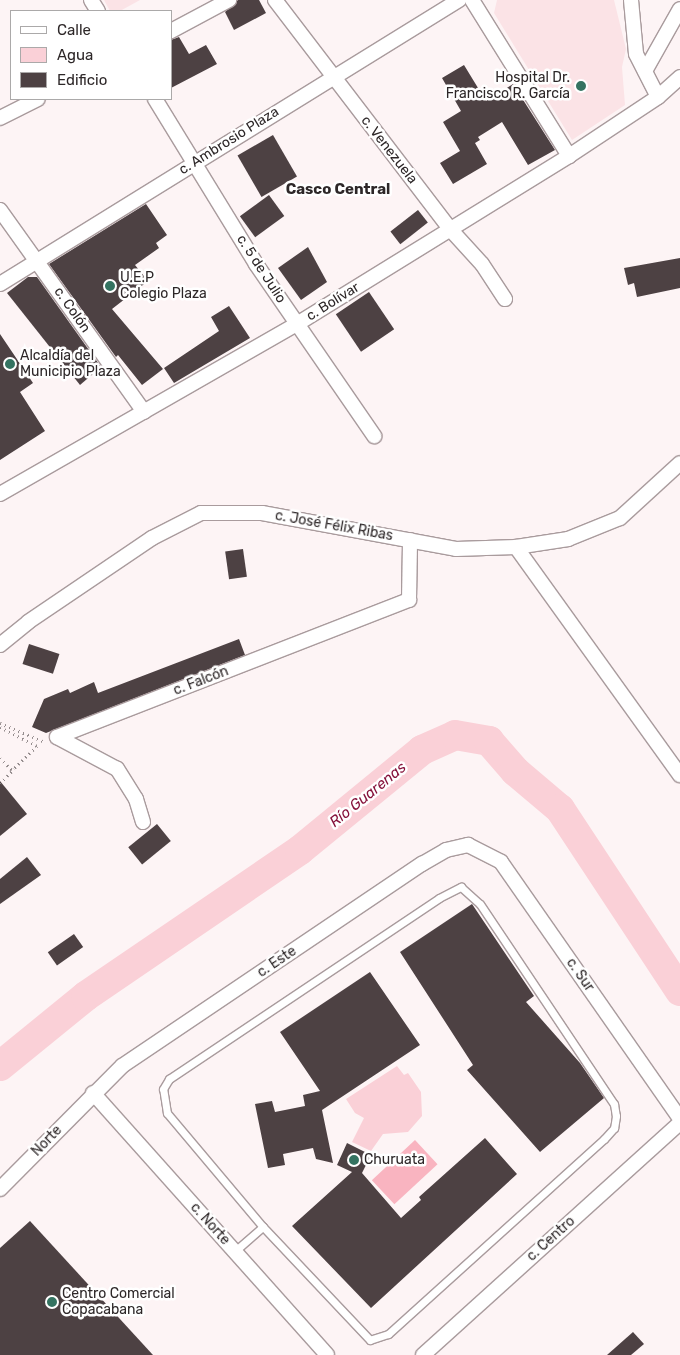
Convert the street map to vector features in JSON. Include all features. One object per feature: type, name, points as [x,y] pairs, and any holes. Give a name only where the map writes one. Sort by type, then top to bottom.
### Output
[{"type":"street","points":[[172,30],[229,0]]},
{"type":"street","name":"c. Venezuela","points":[[275,0],[450,229],[482,264],[505,299]]},
{"type":"street","name":"c. Ambrosio Plaza","points":[[0,284],[332,76],[459,0]]},
{"type":"street","points":[[472,0],[569,156]]},
{"type":"street","points":[[631,0],[636,54],[658,97]]},
{"type":"street","points":[[645,72],[680,9]]},
{"type":"street","name":"c. Bolívar","points":[[0,494],[297,324],[569,156],[658,97],[680,77]]},
{"type":"street","points":[[0,118],[36,100]]},
{"type":"street","name":"c. 5 de Julio","points":[[156,100],[196,161],[256,264],[374,436]]},
{"type":"street","name":"c. Colón","points":[[0,210],[144,412]]},
{"type":"street","name":"c. José Félix Ribas","points":[[0,645],[28,622],[152,538],[201,513],[262,513],[456,550],[516,546],[568,539],[620,518],[680,463]]},
{"type":"street","name":"c. Falcón","points":[[57,737],[409,600],[410,540]]},
{"type":"street","points":[[516,546],[680,775]]},
{"type":"street","points":[[57,737],[117,769],[136,799],[143,822]]},
{"type":"street","name":"c. Este","points":[[93,1093],[122,1066],[422,864],[446,850],[468,845]]},
{"type":"street","name":"c. Sur","points":[[468,845],[501,862],[680,1119]]},
{"type":"street","name":"Norte","points":[[0,1189],[93,1093]]},
{"type":"street","name":"c. Norte","points":[[93,1093],[327,1355]]},
{"type":"street","name":"c. Centro","points":[[423,1355],[680,1123]]},
{"type":"lane","points":[[453,889],[468,890],[614,1104],[614,1128],[379,1339],[370,1340],[360,1332],[263,1227],[167,1113],[163,1089],[170,1079],[453,889]]},
{"type":"lane","points":[[235,1251],[263,1227]]},
{"type":"path","points":[[0,723],[43,743]]},
{"type":"path","points":[[0,727],[37,746],[0,781]]},
{"type":"path","points":[[12,770],[43,743],[57,737]]},
{"type":"path","points":[[0,758],[12,770]]},
{"type":"shaded area","points":[[104,0],[140,0],[122,10],[109,10]]},
{"type":"shaded area","name":"Hospital Dr. Francisco R. García","points":[[497,0],[614,0],[626,49],[622,67],[625,105],[572,140],[494,13]]},
{"type":"shaded area","points":[[415,1140],[438,1164],[394,1204],[372,1180]]},
{"type":"water","points":[[397,1066],[404,1075],[408,1073],[421,1092],[422,1116],[408,1132],[383,1134],[371,1151],[352,1142],[364,1118],[355,1113],[346,1099]]},
{"type":"building","points":[[238,0],[259,0],[266,13],[234,30],[225,12]]},
{"type":"building","points":[[179,37],[189,54],[206,45],[217,64],[172,87],[172,40]]},
{"type":"building","points":[[464,65],[486,101],[513,84],[555,150],[528,165],[502,122],[478,137],[480,140],[475,143],[487,164],[453,184],[440,163],[460,151],[443,122],[461,111],[442,78]]},
{"type":"building","points":[[273,135],[297,177],[261,197],[237,156]]},
{"type":"building","points":[[269,195],[284,216],[255,237],[240,216]]},
{"type":"building","points":[[146,204],[167,235],[156,243],[159,248],[135,265],[148,281],[112,309],[163,369],[142,385],[118,355],[116,357],[49,264]]},
{"type":"building","points":[[418,210],[428,223],[400,244],[390,232]]},
{"type":"building","points":[[308,247],[327,282],[301,300],[278,268]]},
{"type":"building","points":[[680,258],[680,288],[637,297],[634,283],[628,285],[624,268]]},
{"type":"building","points":[[28,277],[37,277],[101,367],[80,385],[7,293]]},
{"type":"building","points":[[369,292],[394,329],[361,352],[336,314]]},
{"type":"building","points":[[229,306],[250,338],[174,383],[164,368],[219,331],[211,317]]},
{"type":"building","points":[[0,334],[33,383],[20,392],[45,431],[0,460]]},
{"type":"building","points":[[243,549],[247,577],[229,579],[225,552]]},
{"type":"building","points":[[239,639],[245,655],[46,733],[32,727],[44,699],[68,689],[70,693],[94,682],[98,693]]},
{"type":"building","points":[[29,644],[59,654],[53,674],[23,664]]},
{"type":"building","points":[[0,781],[27,814],[0,836]]},
{"type":"building","points":[[157,824],[171,841],[142,864],[128,847]]},
{"type":"building","points":[[27,857],[41,875],[0,904],[0,879]]},
{"type":"building","points":[[472,904],[534,996],[526,1002],[580,1063],[604,1098],[540,1152],[467,1070],[473,1065],[400,952]]},
{"type":"building","points":[[74,934],[83,947],[57,965],[48,952]]},
{"type":"building","points":[[370,972],[420,1045],[322,1110],[333,1163],[316,1159],[313,1148],[283,1154],[285,1165],[268,1168],[255,1104],[272,1101],[275,1112],[305,1106],[303,1095],[320,1091],[280,1032]]},
{"type":"building","points":[[485,1138],[517,1174],[371,1308],[292,1226],[352,1172],[337,1165],[347,1143],[371,1155],[362,1173],[401,1218],[421,1200],[419,1197]]},
{"type":"building","name":"Centro Comercial Copacabana","points":[[30,1221],[153,1355],[0,1355],[0,1248]]},
{"type":"building","points":[[633,1332],[644,1344],[631,1355],[607,1355]]},
{"type":"waterway","name":"Río Guarenas","points":[[0,1066],[86,996],[300,850],[422,750],[455,735],[489,741],[515,771],[560,809],[680,991]]},
{"type":"place","name":"Hospital Dr. Francisco R. García","points":[[581,86]]},
{"type":"place","name":"U.E.P Colegio Plaza","points":[[110,286]]},
{"type":"place","name":"Alcaldía del Municipio Plaza","points":[[10,364]]},
{"type":"place","name":"Churuata","points":[[354,1160]]},
{"type":"place","name":"Centro Comercial Copacabana","points":[[52,1302]]},
{"type":"district","name":"Casco Central","points":[[338,190]]}]
